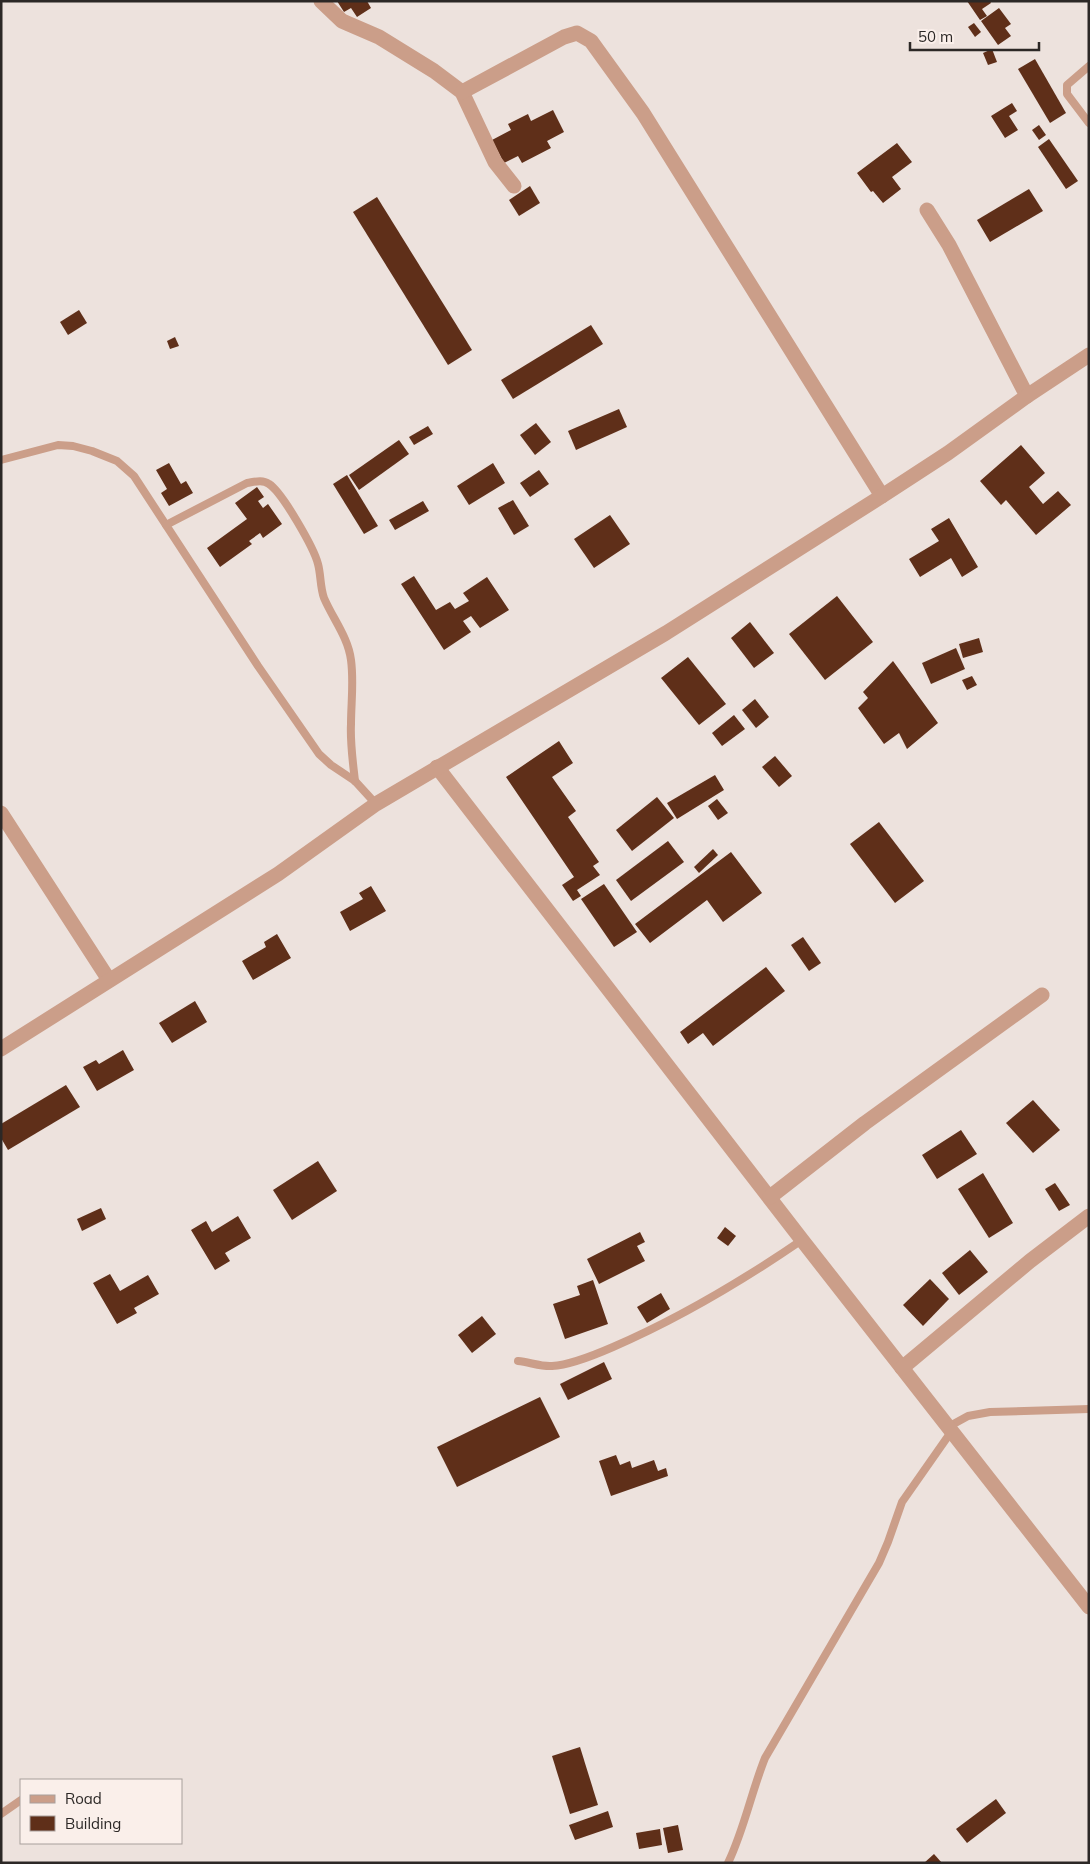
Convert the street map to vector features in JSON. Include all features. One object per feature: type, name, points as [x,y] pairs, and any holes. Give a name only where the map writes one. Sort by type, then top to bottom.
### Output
[{"type":"street","points":[[321,1],[342,21],[386,42],[434,71],[462,92],[495,162],[514,186]]},
{"type":"street","points":[[462,92],[564,37],[577,33],[591,41],[643,113],[882,496]]},
{"type":"street","points":[[927,210],[949,245],[1027,396]]},
{"type":"street","points":[[1,1049],[278,874],[376,804],[666,633],[882,496],[948,453],[1027,396],[1089,355]]},
{"type":"street","points":[[437,768],[1089,1607]]},
{"type":"street","points":[[1,813],[109,980]]},
{"type":"street","points":[[770,1197],[865,1123],[1042,995]]},
{"type":"street","points":[[902,1368],[1030,1260],[1089,1216]]},
{"type":"lane","points":[[1089,66],[1067,85],[1067,94],[1089,123]]},
{"type":"lane","points":[[1,460],[58,445],[73,446],[117,461],[134,476],[319,754],[331,765],[355,781],[376,804]]},
{"type":"lane","points":[[166,525],[247,483],[260,481],[268,483],[273,487],[293,514],[318,562],[323,596],[348,645],[353,680],[350,727],[355,781]]},
{"type":"lane","points":[[518,1360],[552,1366],[588,1358],[638,1336],[693,1308],[762,1268],[802,1240]]},
{"type":"lane","points":[[728,1863],[737,1844],[765,1758],[879,1563],[902,1502],[950,1429],[968,1416],[990,1412],[1089,1409]]},
{"type":"lane","points":[[1,1814],[20,1801]]},
{"type":"building","points":[[337,1],[367,1],[371,8],[357,17],[351,8],[344,12]]},
{"type":"building","points":[[967,1],[990,1],[991,3],[982,9],[987,16],[980,20]]},
{"type":"building","points":[[999,8],[1011,24],[1005,28],[1011,36],[998,45],[981,21]]},
{"type":"building","points":[[974,23],[981,32],[975,37],[968,27]]},
{"type":"building","points":[[992,49],[997,62],[988,65],[983,53]]},
{"type":"building","points":[[1035,59],[1066,113],[1050,123],[1018,69]]},
{"type":"building","points":[[1012,103],[1017,111],[1009,116],[1018,130],[1005,138],[991,116]]},
{"type":"building","points":[[553,110],[564,132],[547,141],[551,148],[522,163],[518,156],[504,163],[492,140],[511,130],[508,124],[528,114],[531,121]]},
{"type":"building","points":[[1039,125],[1046,135],[1039,140],[1032,130]]},
{"type":"building","points":[[1049,139],[1078,181],[1066,189],[1038,147]]},
{"type":"building","points":[[897,143],[912,162],[892,177],[901,189],[883,203],[873,191],[871,192],[857,173]]},
{"type":"building","points":[[530,186],[540,203],[519,216],[509,200]]},
{"type":"building","points":[[1029,189],[1043,211],[990,242],[977,220]]},
{"type":"building","points":[[377,197],[472,350],[448,365],[353,212]]},
{"type":"building","points":[[79,310],[87,323],[68,335],[60,322]]},
{"type":"building","points":[[591,325],[603,344],[513,399],[501,380]]},
{"type":"building","points":[[175,337],[179,346],[170,349],[167,341]]},
{"type":"building","points":[[619,409],[627,427],[576,450],[568,431]]},
{"type":"building","points":[[536,423],[551,442],[535,455],[520,435]]},
{"type":"building","points":[[428,426],[433,434],[414,445],[409,437]]},
{"type":"building","points":[[399,440],[409,454],[359,490],[349,475]]},
{"type":"building","points":[[1021,445],[1045,473],[1029,487],[1043,504],[1058,491],[1071,505],[1036,535],[1006,500],[1001,505],[980,481]]},
{"type":"building","points":[[169,463],[181,484],[186,481],[193,493],[169,506],[161,493],[167,489],[156,470]]},
{"type":"building","points":[[493,463],[505,483],[469,505],[457,486]]},
{"type":"building","points":[[539,470],[549,484],[530,497],[520,483]]},
{"type":"building","points":[[347,475],[378,526],[364,534],[333,484]]},
{"type":"building","points":[[257,487],[264,497],[258,501],[263,508],[268,504],[282,524],[263,538],[260,533],[249,541],[252,544],[220,567],[207,548],[247,519],[235,503]]},
{"type":"building","points":[[513,500],[529,526],[514,535],[498,508]]},
{"type":"building","points":[[423,501],[429,511],[395,530],[389,520]]},
{"type":"building","points":[[610,515],[630,544],[594,568],[574,539]]},
{"type":"building","points":[[949,518],[978,567],[962,577],[951,558],[920,577],[909,559],[939,541],[931,529]]},
{"type":"building","points":[[414,576],[436,610],[450,602],[455,609],[469,601],[463,593],[487,577],[509,610],[480,628],[471,616],[463,621],[471,632],[444,650],[401,584]]},
{"type":"building","points":[[837,596],[873,642],[825,680],[789,634]]},
{"type":"building","points":[[750,622],[774,653],[754,668],[731,638]]},
{"type":"building","points":[[979,638],[983,652],[963,658],[959,644]]},
{"type":"building","points":[[956,648],[965,669],[931,684],[922,663]]},
{"type":"building","points":[[688,657],[726,704],[699,725],[661,678]]},
{"type":"building","points":[[893,661],[938,723],[907,749],[899,733],[884,744],[858,708],[868,698],[863,692]]},
{"type":"building","points":[[972,676],[977,685],[967,690],[962,680]]},
{"type":"building","points":[[755,699],[769,717],[756,728],[742,710]]},
{"type":"building","points":[[734,715],[745,729],[722,746],[712,733]]},
{"type":"building","points":[[559,741],[573,763],[552,777],[576,811],[568,817],[599,862],[593,866],[600,875],[577,890],[581,896],[573,901],[562,885],[574,877],[506,777]]},
{"type":"building","points":[[775,756],[792,776],[779,787],[762,767]]},
{"type":"building","points":[[715,775],[724,790],[677,819],[667,803]]},
{"type":"building","points":[[657,797],[674,818],[632,851],[616,830]]},
{"type":"building","points":[[717,799],[728,813],[718,820],[708,806]]},
{"type":"building","points":[[879,822],[924,881],[895,903],[850,844]]},
{"type":"building","points":[[668,841],[684,862],[631,901],[616,880]]},
{"type":"building","points":[[713,849],[718,855],[699,873],[694,867]]},
{"type":"building","points":[[731,852],[762,893],[723,922],[707,900],[650,943],[635,924]]},
{"type":"building","points":[[604,884],[637,932],[614,947],[581,899]]},
{"type":"building","points":[[371,886],[386,911],[350,931],[340,912],[363,899],[359,893]]},
{"type":"building","points":[[277,934],[291,958],[253,980],[242,961],[266,947],[264,942]]},
{"type":"building","points":[[803,937],[821,963],[809,971],[791,945]]},
{"type":"building","points":[[766,967],[785,991],[713,1046],[703,1033],[688,1044],[680,1032]]},
{"type":"building","points":[[195,1001],[207,1022],[172,1043],[159,1023]]},
{"type":"building","points":[[123,1050],[134,1070],[97,1091],[83,1067],[96,1060],[99,1064]]},
{"type":"building","points":[[66,1085],[80,1107],[8,1150],[1,1138],[1,1124]]},
{"type":"building","points":[[1033,1100],[1060,1130],[1033,1153],[1006,1123]]},
{"type":"building","points":[[961,1130],[977,1154],[937,1179],[922,1155]]},
{"type":"building","points":[[318,1161],[337,1191],[292,1220],[273,1190]]},
{"type":"building","points":[[983,1173],[1013,1223],[989,1238],[958,1189]]},
{"type":"building","points":[[1055,1183],[1070,1205],[1059,1211],[1045,1189]]},
{"type":"building","points":[[101,1208],[106,1219],[82,1231],[77,1219]]},
{"type":"building","points":[[238,1216],[251,1238],[225,1253],[230,1261],[215,1270],[191,1230],[206,1221],[212,1232]]},
{"type":"building","points":[[725,1227],[736,1236],[728,1246],[717,1238]]},
{"type":"building","points":[[640,1232],[645,1242],[637,1246],[645,1261],[599,1284],[587,1259]]},
{"type":"building","points":[[970,1250],[988,1272],[959,1295],[942,1273]]},
{"type":"building","points":[[110,1274],[120,1291],[148,1275],[159,1294],[134,1308],[137,1313],[117,1324],[93,1283]]},
{"type":"building","points":[[930,1279],[949,1299],[923,1326],[903,1305]]},
{"type":"building","points":[[593,1280],[608,1324],[565,1339],[553,1304],[580,1295],[577,1286]]},
{"type":"building","points":[[661,1293],[670,1309],[647,1323],[637,1307]]},
{"type":"building","points":[[482,1316],[496,1334],[472,1353],[458,1335]]},
{"type":"building","points":[[604,1362],[612,1379],[568,1400],[560,1384]]},
{"type":"building","points":[[540,1397],[560,1437],[457,1487],[437,1447]]},
{"type":"building","points":[[616,1455],[620,1465],[630,1461],[632,1468],[654,1460],[658,1471],[666,1468],[668,1476],[611,1496],[599,1461]]},
{"type":"building","points":[[580,1747],[598,1805],[570,1814],[552,1756]]},
{"type":"building","points":[[996,1799],[1006,1813],[967,1843],[956,1829]]},
{"type":"building","points":[[608,1811],[613,1827],[575,1840],[569,1825]]},
{"type":"building","points":[[678,1825],[683,1850],[668,1853],[663,1828]]},
{"type":"building","points":[[660,1829],[662,1845],[639,1849],[636,1833]]},
{"type":"building","points":[[934,1854],[942,1863],[924,1863]]}]
